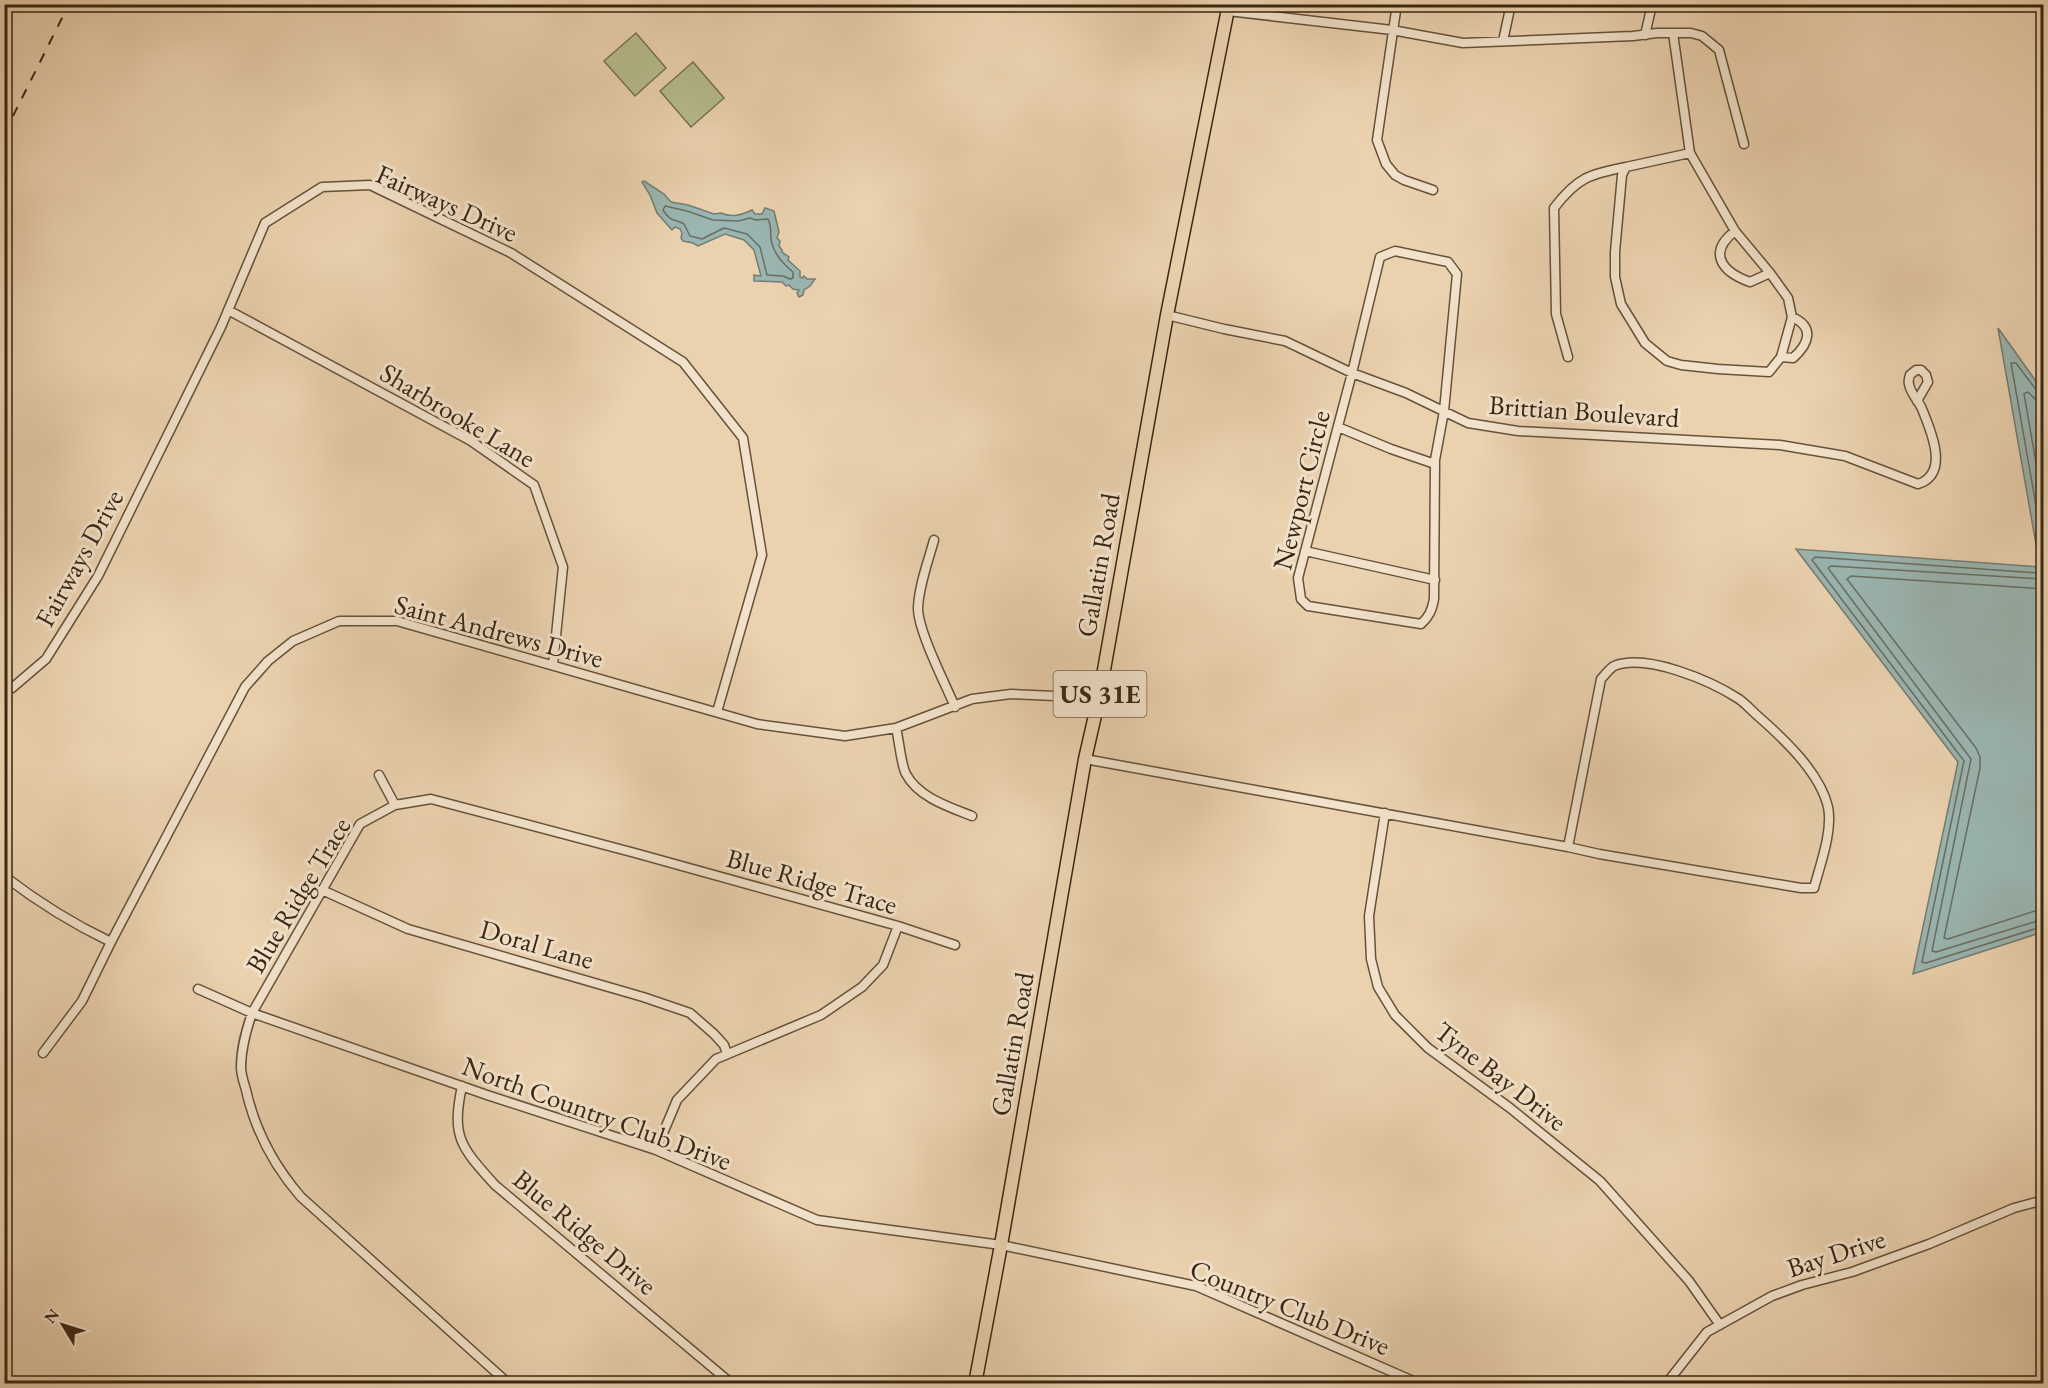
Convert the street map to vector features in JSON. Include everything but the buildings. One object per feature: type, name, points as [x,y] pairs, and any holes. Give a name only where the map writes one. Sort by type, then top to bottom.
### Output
[{"type":"main road","name":"Gallatin Road","points":[[975,1383],[1085,759],[1099,698],[1204,120],[1228,8]]},
{"type":"street","points":[[1397,4],[1377,140],[1386,164],[1395,175],[1433,190]]},
{"type":"street","points":[[1503,41],[1510,4]]},
{"type":"street","points":[[1645,34],[1651,4]]},
{"type":"street","points":[[1228,8],[1463,42],[1691,33],[1702,36],[1719,50],[1744,144]]},
{"type":"street","points":[[1626,167],[1622,175],[1615,277],[1621,304],[1645,343],[1667,362],[1718,369],[1769,372],[1781,357],[1792,317],[1788,298],[1735,231],[1690,153],[1673,33]]},
{"type":"street","points":[[1568,357],[1556,314],[1554,208],[1574,185],[1595,173],[1690,153]]},
{"type":"street","name":"Fairways Drive","points":[[4,691],[12,688],[46,659],[98,576],[228,310],[266,223],[322,187],[370,185],[511,253],[683,362],[743,438],[762,555],[717,712]]},
{"type":"street","points":[[1735,231],[1726,238],[1721,247],[1719,257],[1723,266],[1736,277],[1750,282],[1770,273]]},
{"type":"street","name":"Newport Circle","points":[[1395,251],[1448,262],[1457,274],[1444,411],[1435,464],[1435,580],[1432,609],[1428,618],[1421,624],[1308,606],[1301,599],[1298,578],[1380,257],[1395,251]]},
{"type":"street","name":"Sharbrooke Lane","points":[[228,310],[471,441],[534,485],[563,567],[553,665]]},
{"type":"street","name":"Brittian Boulevard","points":[[1167,315],[1285,341],[1352,373],[1406,393],[1468,423],[1518,431],[1780,445],[1845,456],[1918,484],[1924,482],[1936,467],[1935,451],[1917,400]]},
{"type":"street","points":[[1781,357],[1793,358],[1803,349],[1807,337],[1807,328],[1802,321],[1792,317]]},
{"type":"street","points":[[1338,427],[1435,464]]},
{"type":"street","points":[[934,540],[920,588],[918,610],[923,631],[955,707]]},
{"type":"street","points":[[1305,551],[1435,580]]},
{"type":"street","name":"Saint Andrews Drive","points":[[43,1053],[82,1001],[245,687],[268,661],[293,642],[339,621],[397,621],[758,724],[845,736],[896,728],[972,699],[1011,694],[1099,698]]},
{"type":"street","points":[[1085,759],[1599,854],[1801,888],[1814,888],[1827,841],[1828,808],[1815,777],[1799,755],[1739,700],[1688,674],[1648,663],[1630,663],[1611,667],[1601,679],[1568,847]]},
{"type":"street","points":[[896,728],[906,773],[921,790],[946,806],[972,816]]},
{"type":"street","points":[[379,775],[395,805]]},
{"type":"street","name":"Blue Ridge Trace","points":[[509,1383],[383,1272],[301,1197],[288,1182],[270,1154],[257,1126],[241,1070],[243,1040],[252,1012],[360,824],[395,805],[431,799],[898,926],[955,945]]},
{"type":"street","name":"Tyne Bay Drive","points":[[1385,813],[1369,916],[1371,959],[1378,987],[1395,1015],[1428,1048],[1510,1108],[1600,1181],[1689,1281],[1720,1325]]},
{"type":"street","points":[[4,876],[31,897],[87,931],[111,942]]},
{"type":"street","name":"Doral Lane","points":[[322,890],[408,929],[690,1012],[714,1034],[724,1046],[727,1054]]},
{"type":"street","points":[[656,1150],[677,1100],[716,1059],[821,1016],[862,987],[883,965],[898,926]]},
{"type":"street","name":"North Country Club Drive","points":[[198,989],[252,1012],[462,1086],[656,1150],[817,1220],[1001,1245]]},
{"type":"street","name":"Blue Ridge Drive","points":[[462,1086],[457,1110],[459,1137],[472,1159],[495,1185],[732,1383]]},
{"type":"street","name":"Bay Drive","points":[[1666,1383],[1707,1332],[1773,1296],[1802,1285],[1876,1264],[1929,1245],[2014,1208],[2043,1200]]},
{"type":"street","name":"Country Club Drive","points":[[1001,1245],[1196,1286],[1420,1383]]},
{"type":"green space","points":[[636,33],[666,68],[635,96],[604,61]]},
{"type":"green space","points":[[693,62],[724,98],[691,127],[660,91]]},
{"type":"water","points":[[644,181],[664,194],[671,202],[714,214],[737,215],[752,210],[755,214],[762,214],[765,208],[774,211],[779,232],[777,238],[780,241],[779,246],[782,252],[800,271],[800,277],[815,279],[799,297],[797,293],[799,290],[789,285],[786,286],[782,282],[754,281],[754,275],[761,276],[754,250],[744,240],[725,234],[698,246],[683,241],[680,229],[675,227],[672,230],[657,213],[642,182]]},
{"type":"water","points":[[1998,328],[2043,391],[2043,932],[1913,974],[1958,762],[1796,549],[2040,567]]},
{"type":"railway","points":[[4,134],[69,4]]}]
